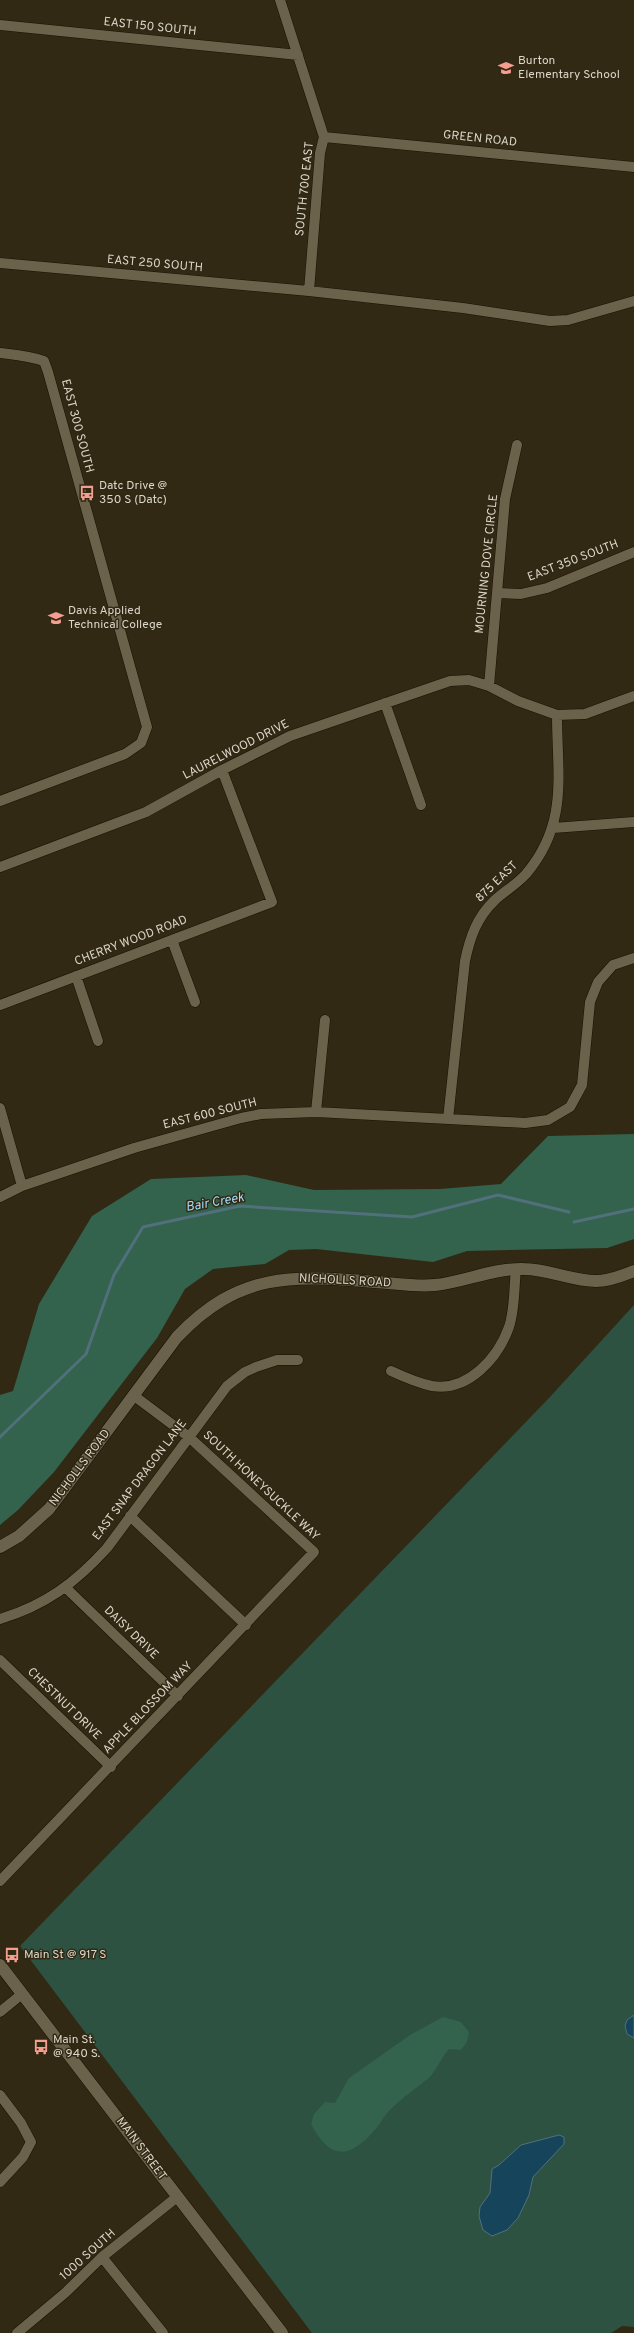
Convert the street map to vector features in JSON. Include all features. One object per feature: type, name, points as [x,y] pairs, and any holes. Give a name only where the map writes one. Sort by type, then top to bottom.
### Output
[{"type":"street","name":"SOUTH 700 EAST","points":[[280,0],[324,137],[320,152],[308,291]]},
{"type":"street","name":"EAST 150 SOUTH","points":[[0,25],[298,55]]},
{"type":"street","name":"GREEN ROAD","points":[[324,137],[634,167]]},
{"type":"street","name":"EAST 250 SOUTH","points":[[0,263],[308,291],[463,308],[550,321],[568,320],[634,301]]},
{"type":"street","name":"EAST 300 SOUTH","points":[[0,354],[36,358],[44,362],[48,372],[147,727],[141,744],[125,754],[0,802]]},
{"type":"street","name":"MOURNING DOVE CIRCLE","points":[[489,686],[505,500],[517,445]]},
{"type":"street","name":"EAST 350 SOUTH","points":[[497,594],[521,594],[547,588],[634,552]]},
{"type":"street","name":"LAURELWOOD DRIVE","points":[[0,867],[146,812],[222,770],[290,736],[450,681],[469,680],[489,686],[518,701],[557,714],[585,714],[634,696]]},
{"type":"street","points":[[385,704],[421,804]]},
{"type":"street","name":"875 EAST","points":[[448,1119],[464,961],[469,941],[479,918],[495,900],[526,874],[542,850],[553,828],[558,808],[559,780],[557,714]]},
{"type":"street","name":"CHERRY WOOD ROAD","points":[[0,1005],[272,902],[222,770]]},
{"type":"street","points":[[553,828],[634,822]]},
{"type":"street","points":[[172,940],[195,1002]]},
{"type":"street","name":"EAST 600 SOUTH","points":[[0,1197],[22,1186],[134,1148],[241,1118],[289,1112],[316,1112],[507,1123],[548,1120],[570,1107],[582,1085],[590,1002],[598,982],[612,965],[634,958]]},
{"type":"street","points":[[76,976],[98,1041]]},
{"type":"street","points":[[316,1112],[325,1020]]},
{"type":"street","points":[[0,1108],[22,1186]]},
{"type":"street","points":[[391,1371],[411,1380],[432,1386],[455,1384],[475,1374],[494,1354],[509,1326],[516,1269]]},
{"type":"street","name":"NICHOLLS ROAD","points":[[0,1547],[19,1536],[49,1509],[177,1338],[198,1316],[226,1298],[258,1285],[304,1277],[435,1285],[490,1272],[516,1269],[596,1281],[634,1271]]},
{"type":"street","name":"EAST SNAP DRAGON LANE","points":[[0,1619],[28,1609],[66,1588],[99,1556],[189,1437],[212,1404],[236,1378],[245,1372],[268,1362],[298,1360]]},
{"type":"street","name":"SOUTH HONEYSUCKLE WAY","points":[[133,1395],[189,1437],[314,1552]]},
{"type":"street","points":[[130,1516],[246,1625]]},
{"type":"street","name":"APPLE BLOSSOM WAY","points":[[0,1881],[111,1767],[314,1552]]},
{"type":"street","name":"DAISY DRIVE","points":[[66,1588],[178,1696]]},
{"type":"street","name":"CHESTNUT DRIVE","points":[[0,1660],[111,1767]]},
{"type":"street","name":"MAIN STREET","points":[[0,1965],[282,2333]]},
{"type":"street","points":[[0,2012],[22,1994]]},
{"type":"street","points":[[0,2095],[21,2122],[31,2142],[24,2157],[0,2182]]},
{"type":"street","name":"1000 SOUTH","points":[[17,2333],[65,2293],[102,2257],[177,2197]]},
{"type":"street","points":[[102,2257],[163,2333]]},
{"type":"green space","points":[[634,1134],[634,1239],[607,1248],[467,1251],[433,1262],[316,1249],[289,1250],[265,1264],[213,1269],[185,1289],[157,1338],[54,1472],[18,1510],[0,1525],[0,1395],[13,1391],[39,1304],[92,1216],[151,1179],[246,1175],[314,1190],[440,1189],[501,1184],[548,1136]]},
{"type":"green space","points":[[634,1305],[634,2327],[622,2326],[611,2333],[312,2333],[20,1946],[549,1398]]},
{"type":"green space","points":[[443,2017],[461,2022],[469,2032],[467,2042],[461,2050],[449,2049],[430,2077],[397,2104],[373,2132],[355,2148],[339,2152],[325,2144],[311,2124],[314,2114],[325,2102],[335,2103],[349,2078],[410,2035]]},
{"type":"water","points":[[634,2015],[634,2038],[627,2034],[625,2026],[627,2020]]},
{"type":"water","points":[[559,2135],[564,2137],[564,2144],[533,2177],[529,2195],[518,2218],[507,2230],[492,2236],[483,2230],[479,2216],[480,2207],[490,2193],[492,2169],[499,2165],[521,2145]]},
{"type":"waterway","name":"Bair Creek","points":[[0,1437],[86,1354],[114,1275],[143,1227],[240,1206],[412,1217],[498,1195],[569,1212]]},
{"type":"waterway","name":"Bair Creek","points":[[574,1222],[634,1209]]},
{"type":"place","name":"Burton Elementary School","points":[[506,68]]},
{"type":"place","name":"Datc Drive @ 350 S (Datc)","points":[[87,493]]},
{"type":"place","name":"Davis Applied Technical College","points":[[56,618]]},
{"type":"place","name":"Main St @ 917 S","points":[[12,1955]]},
{"type":"place","name":"Main St. @ 940 S.","points":[[41,2047]]}]
